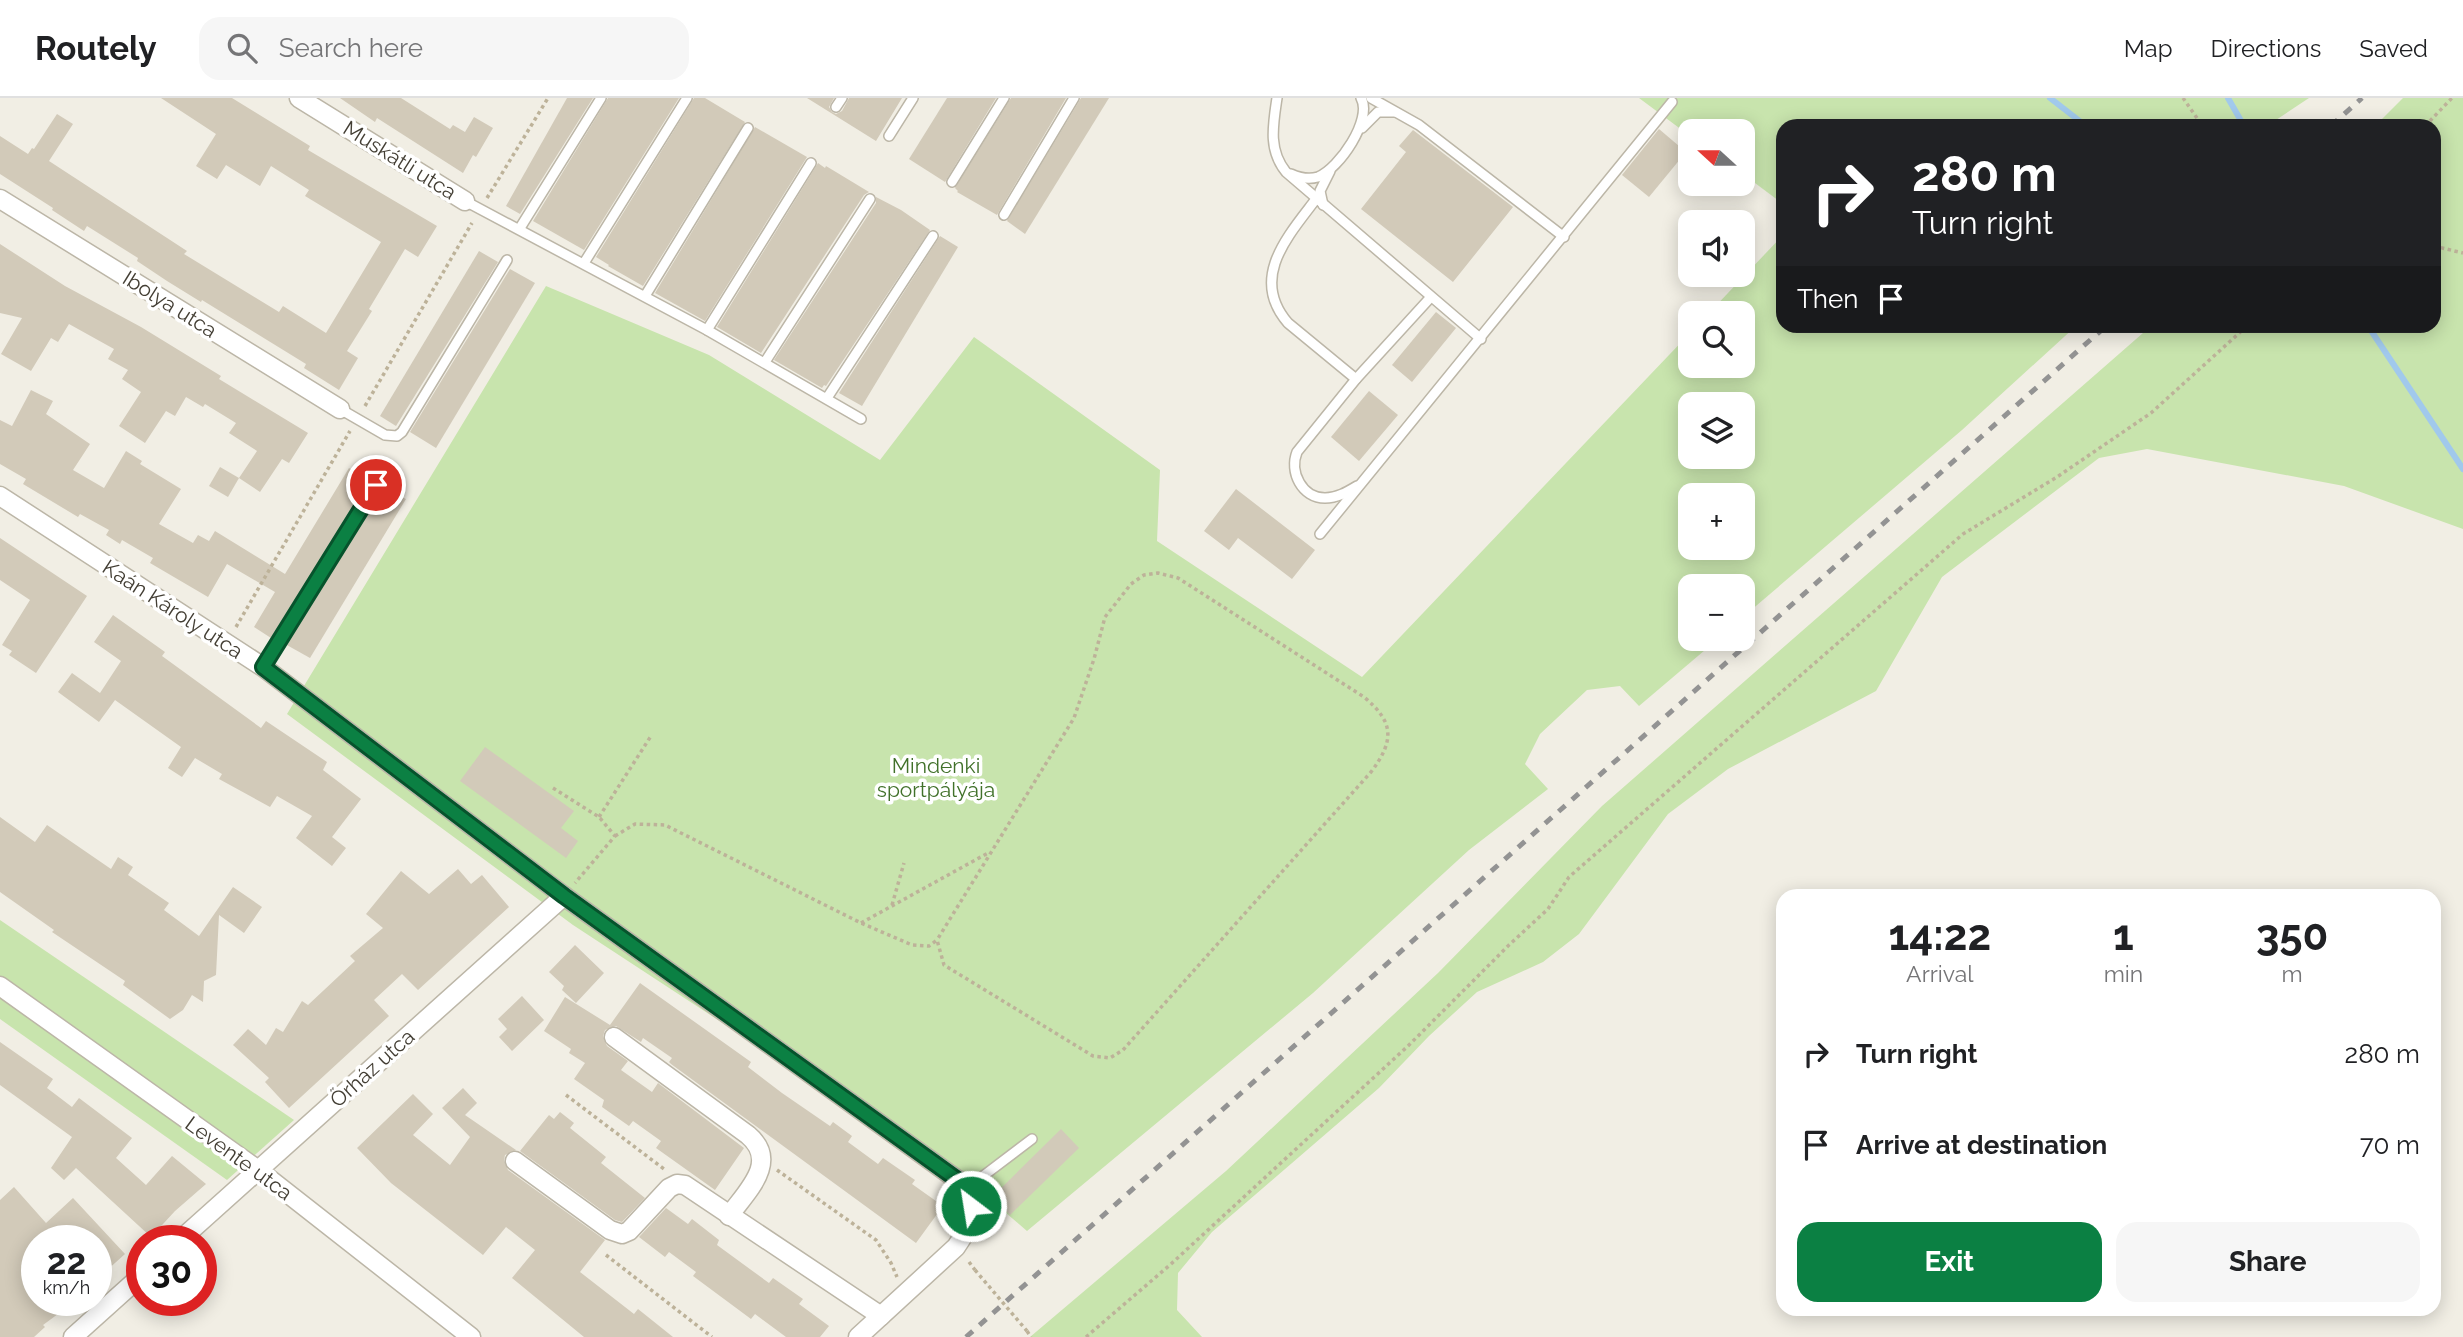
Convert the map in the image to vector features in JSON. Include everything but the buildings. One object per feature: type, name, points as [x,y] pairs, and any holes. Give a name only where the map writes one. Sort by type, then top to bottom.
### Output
[{"type":"street","name":"Muskátli utca","points":[[299,98],[473,205]]},
{"type":"street","name":"Ibolya utca","points":[[0,199],[340,409]]},
{"type":"street","name":"Kaán Károly utca","points":[[0,496],[263,667],[564,896],[948,1173],[966,1189]]},
{"type":"street","name":"Őrház utca","points":[[197,1225],[564,896]]},
{"type":"street","name":"Levente utca","points":[[0,986],[258,1170],[471,1337]]},
{"type":"street","points":[[614,1037],[753,1139],[760,1151],[761,1172],[729,1216]]},
{"type":"street","points":[[515,1161],[610,1230],[622,1234],[629,1231],[669,1188],[677,1184],[685,1185],[881,1316]]},
{"type":"street","points":[[858,1337],[956,1247],[969,1225],[971,1206],[966,1189]]},
{"type":"street","points":[[73,1337],[126,1289]]},
{"type":"lane","points":[[520,228],[601,98]]},
{"type":"lane","points":[[584,263],[687,98]]},
{"type":"lane","points":[[836,107],[842,98]]},
{"type":"lane","points":[[889,136],[913,98]]},
{"type":"lane","points":[[952,182],[1004,98]]},
{"type":"lane","points":[[1004,215],[1074,98]]},
{"type":"lane","points":[[1277,98],[1274,153],[1286,172],[1481,339]]},
{"type":"lane","points":[[1358,131],[1364,118],[1364,103],[1361,98]]},
{"type":"lane","points":[[1371,98],[1419,125],[1564,237]]},
{"type":"lane","points":[[1320,534],[1672,102]]},
{"type":"lane","points":[[1356,379],[1278,312],[1271,281],[1273,264],[1279,250],[1319,202],[1323,180],[1358,131],[1378,112],[1396,112]]},
{"type":"lane","points":[[645,296],[748,128]]},
{"type":"lane","points":[[707,330],[811,163]]},
{"type":"lane","points":[[1286,172],[1303,179],[1318,177],[1332,167]]},
{"type":"lane","points":[[765,362],[870,198]]},
{"type":"lane","points":[[473,205],[707,330],[861,419]]},
{"type":"lane","points":[[827,398],[933,236]]},
{"type":"lane","points":[[340,409],[385,435],[397,436],[402,432],[507,260]]},
{"type":"lane","points":[[1362,483],[1345,493],[1321,498],[1300,486],[1293,461],[1297,452],[1356,379],[1430,298]]},
{"type":"lane","points":[[263,667],[376,485]]},
{"type":"lane","points":[[966,1189],[1032,1139]]},
{"type":"path","points":[[473,205],[548,98]]},
{"type":"path","points":[[2183,98],[2198,119]]},
{"type":"path","points":[[2432,119],[2452,98]]},
{"type":"path","points":[[2441,248],[2463,253]]},
{"type":"path","points":[[1086,1337],[1171,1264],[1408,1046],[1509,944],[1548,909],[1569,877],[1942,552],[1963,534],[2057,477],[2151,413],[2240,333]]},
{"type":"path","points":[[564,896],[615,836],[635,824],[665,825],[861,923],[912,945],[929,946],[937,940],[1074,718],[1105,617],[1131,584],[1144,575],[1158,573],[1178,578],[1364,697],[1384,717],[1390,729],[1383,753],[1371,772],[1123,1050],[1110,1058],[1093,1056],[944,965],[937,940]]},
{"type":"path","points":[[599,817],[651,736]]},
{"type":"path","points":[[553,788],[599,817],[615,836]]},
{"type":"path","points":[[861,923],[990,853]]},
{"type":"path","points":[[892,905],[904,863]]},
{"type":"path","points":[[566,1095],[685,1185]]},
{"type":"path","points":[[762,1167],[771,1167],[789,1177],[876,1240],[891,1263],[899,1284]]},
{"type":"path","points":[[606,1255],[712,1337]]},
{"type":"path","points":[[975,1269],[1031,1337]]},
{"type":"green space","points":[[1639,98],[2309,98],[2278,119],[1776,119],[1776,199],[1755,183],[1755,119],[1678,119],[1678,127]]},
{"type":"green space","points":[[2403,98],[2463,98],[2463,529],[2344,486],[2147,449],[2099,458],[1942,577],[1876,691],[1728,769],[1668,814],[1579,934],[1543,962],[1477,992],[1429,1036],[1379,1088],[1212,1232],[1178,1273],[1177,1310],[1202,1337],[1030,1337],[1226,1171],[1438,973],[1602,806],[2143,333],[2441,333],[2441,119],[2382,119]]},
{"type":"green space","name":"Mindenki sportpályája","points":[[1776,242],[1776,333],[2068,333],[1962,430],[1755,607],[1755,574],[1678,574],[1678,651],[1704,651],[1639,706],[1620,686],[1587,690],[1540,734],[1525,764],[1548,789],[1469,850],[1313,993],[1027,1231],[985,1195],[573,925],[287,714],[546,286],[709,355],[880,460],[974,337],[1160,470],[1157,541],[1362,677],[1678,346],[1678,378],[1755,378],[1755,301],[1720,301],[1734,287],[1755,287],[1755,265]]},
{"type":"green space","points":[[0,920],[294,1120],[227,1180],[0,1019]]},
{"type":"waterway","points":[[2050,98],[2077,119]]},
{"type":"waterway","points":[[2228,98],[2240,119]]},
{"type":"waterway","points":[[2373,333],[2463,469]]},
{"type":"railway","points":[[2339,119],[2362,98]]},
{"type":"railway","points":[[966,1337],[2098,333]]},
{"type":"route","points":[[376,485],[263,667],[564,896],[959,1181],[970,1197],[971,1206]]}]
